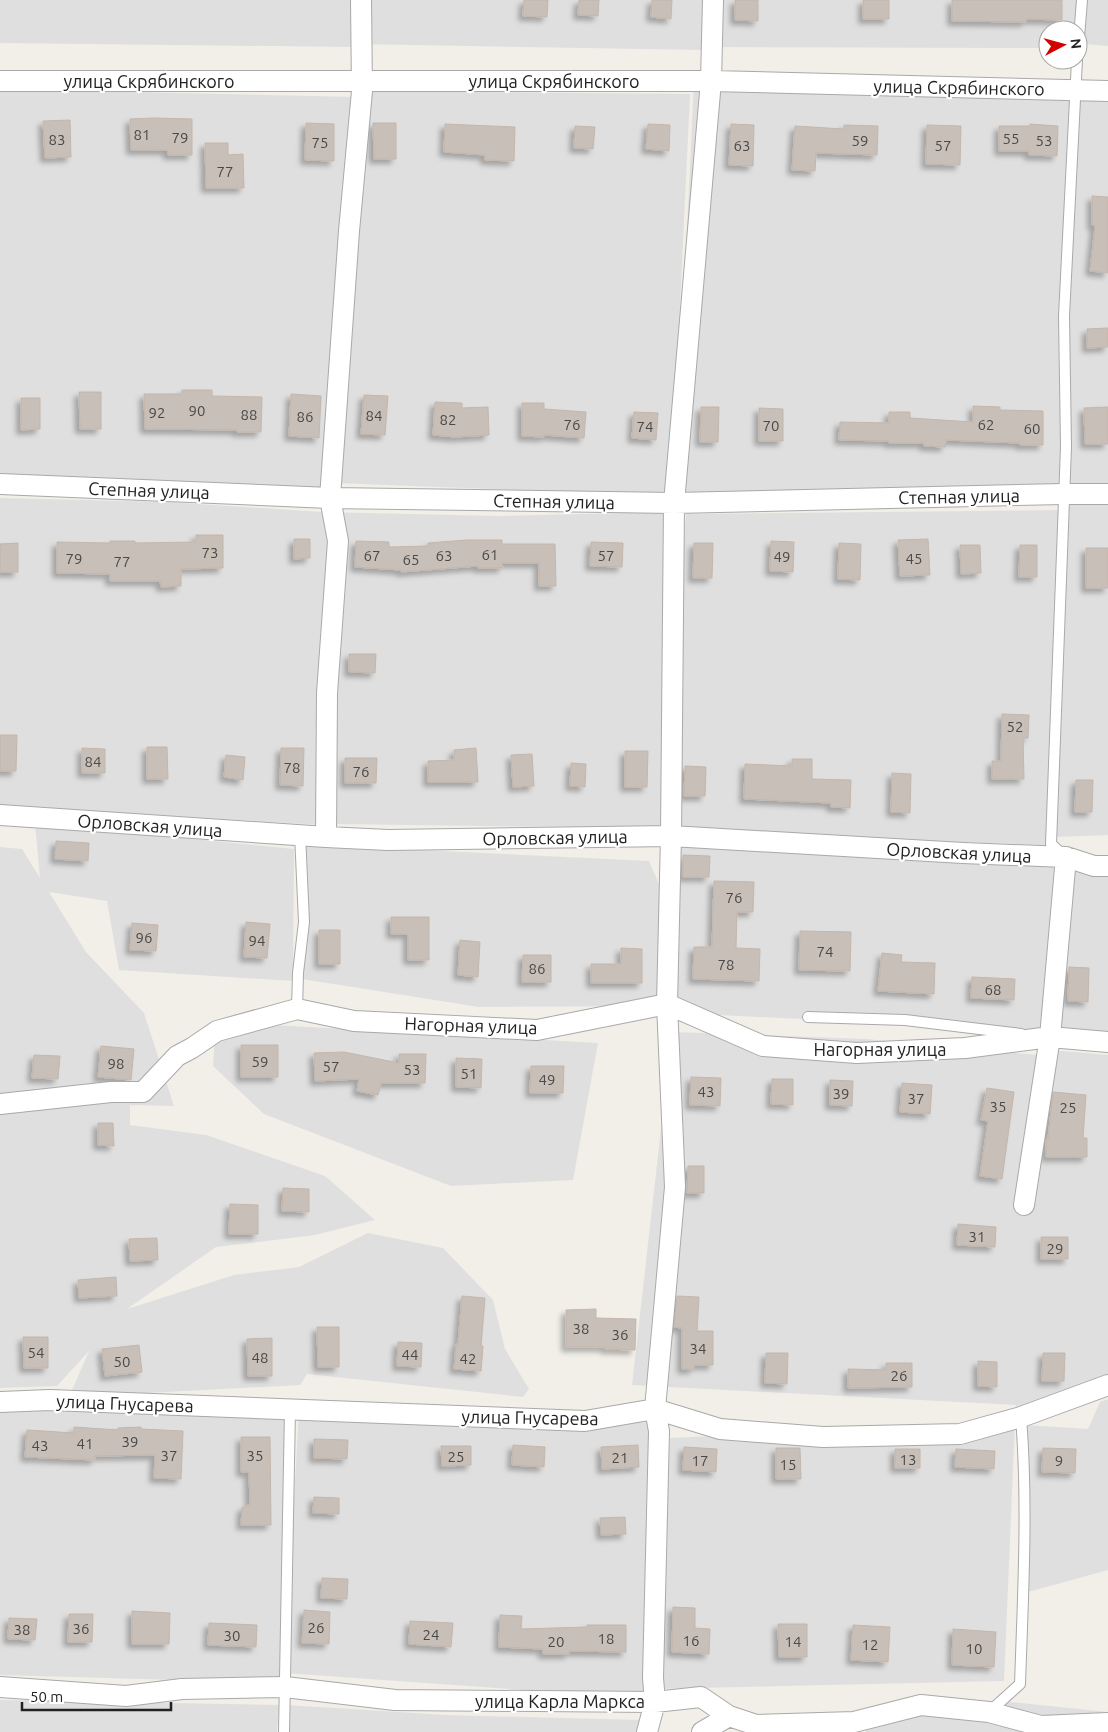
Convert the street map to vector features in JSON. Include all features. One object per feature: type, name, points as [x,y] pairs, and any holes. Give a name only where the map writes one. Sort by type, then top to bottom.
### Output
[{"type":"street","points":[[326,837],[327,694],[338,541],[330,498],[349,231],[362,91],[361,0]]},
{"type":"street","points":[[648,1732],[655,1702],[653,1678],[659,1431],[655,1409],[675,1187],[667,1004],[671,836],[674,503],[711,81],[713,0]]},
{"type":"street","name":"улица Скрябинского","points":[[0,81],[711,81],[1108,91]]},
{"type":"street","name":"Степная улица","points":[[0,484],[330,498],[674,503],[1108,494]]},
{"type":"street","name":"Орловская улица","points":[[0,815],[388,840],[671,836],[1066,857],[1094,866],[1108,866]]},
{"type":"street","points":[[1024,1205],[1050,1037],[1066,857]]},
{"type":"street","name":"Нагорная улица","points":[[0,1104],[111,1092],[143,1092],[177,1056],[217,1031],[297,1008],[354,1021],[538,1030],[667,1004],[763,1046],[857,1052],[965,1048],[1050,1037],[1108,1042]]},
{"type":"street","name":"улица Гнусарева","points":[[0,1402],[50,1400],[584,1421],[655,1409],[720,1429],[823,1437],[960,1434],[1020,1417],[1108,1385]]},
{"type":"street","name":"улица Карла Маркса","points":[[0,1687],[126,1696],[182,1689],[285,1687],[394,1700],[655,1702],[701,1697],[729,1716],[756,1725],[854,1727],[921,1705],[989,1712],[1041,1726],[1108,1723]]},
{"type":"street","points":[[702,1732],[729,1716]]},
{"type":"lane","points":[[1080,20],[1082,0]]},
{"type":"lane","points":[[1066,857],[1051,844],[1066,447],[1064,316],[1076,70]]},
{"type":"lane","points":[[297,1008],[298,973],[304,922],[300,834]]},
{"type":"lane","points":[[808,1017],[905,1020],[1050,1037]]},
{"type":"lane","points":[[284,1732],[290,1410]]},
{"type":"lane","points":[[989,1712],[1020,1684],[1024,1583],[1023,1449],[1020,1417]]},
{"type":"shaded area","points":[[0,0],[1108,0],[1108,46],[1088,44],[1088,20],[1038,20],[1038,48],[703,47],[703,50],[354,44],[354,47],[0,43]]},
{"type":"shaded area","points":[[694,82],[1108,98],[1108,490],[679,496],[684,292]]},
{"type":"shaded area","points":[[0,89],[357,97],[330,491],[0,477]]},
{"type":"shaded area","points":[[362,91],[690,94],[671,496],[335,483]]},
{"type":"shaded area","points":[[0,498],[166,502],[323,512],[499,516],[671,512],[665,812],[686,514],[1063,510],[1048,845],[663,832],[663,828],[323,825],[0,806]]},
{"type":"shaded area","points":[[1066,502],[1108,504],[1108,835],[1055,837]]},
{"type":"shaded area","points":[[35,823],[294,849],[293,981],[119,970],[107,901],[49,892],[86,952],[144,1013],[174,1106],[130,1105],[130,1125],[206,1135],[325,1176],[375,1220],[315,1235],[216,1247],[127,1309],[234,1275],[299,1267],[368,1233],[443,1248],[493,1300],[505,1349],[529,1389],[523,1397],[307,1374],[300,1385],[69,1397],[89,1351],[57,1386],[0,1388],[0,847],[22,849],[40,878]]},
{"type":"shaded area","points":[[674,842],[1055,867],[1108,861],[1108,1035],[660,1012]]},
{"type":"shaded area","points":[[300,844],[649,861],[664,896],[660,1006],[479,1007],[302,979]]},
{"type":"shaded area","points":[[216,1022],[598,1043],[573,1180],[451,1186],[264,1114],[213,1066]]},
{"type":"shaded area","points":[[672,1032],[866,1039],[1049,1056],[1050,1050],[1108,1055],[1108,1383],[1016,1413],[1016,1405],[632,1385]]},
{"type":"shaded area","points":[[1108,1399],[1108,1570],[1028,1592],[1025,1425],[1088,1429],[1100,1402]]},
{"type":"shaded area","points":[[27,1408],[290,1417],[279,1683],[0,1675],[0,1409]]},
{"type":"shaded area","points":[[299,1412],[477,1415],[653,1423],[654,1606],[670,1438],[1015,1422],[1004,1681],[654,1689],[653,1699],[284,1673]]},
{"type":"shaded area","points":[[0,1700],[279,1705],[277,1732],[0,1732]]},
{"type":"shaded area","points":[[1001,1701],[1108,1712],[1108,1732],[866,1732],[866,1709]]},
{"type":"shaded area","points":[[287,1705],[447,1715],[640,1720],[640,1732],[285,1732]]},
{"type":"building","points":[[524,0],[548,0],[547,17],[523,16]]},
{"type":"building","points":[[579,0],[599,0],[598,16],[578,15]]},
{"type":"building","points":[[652,0],[672,0],[671,19],[651,17]]},
{"type":"building","points":[[735,0],[758,0],[758,21],[735,20]]},
{"type":"building","points":[[863,0],[889,0],[889,19],[863,19]]},
{"type":"building","points":[[952,0],[1062,0],[1062,20],[1026,19],[1026,22],[952,21]]},
{"type":"building","points":[[130,119],[192,119],[192,155],[168,155],[168,150],[131,150]]},
{"type":"building","points":[[70,120],[71,157],[45,158],[43,121]]},
{"type":"building","points":[[306,123],[334,124],[334,161],[305,160]]},
{"type":"building","points":[[373,123],[396,123],[396,159],[374,159]]},
{"type":"building","points":[[445,124],[515,127],[514,161],[485,160],[485,155],[444,152]]},
{"type":"building","points":[[648,124],[670,125],[669,151],[646,149]]},
{"type":"building","points":[[731,124],[754,125],[753,166],[729,165]]},
{"type":"building","points":[[1030,124],[1058,126],[1057,156],[1029,155],[1029,151],[999,151],[999,126],[1030,126]]},
{"type":"building","points":[[844,125],[878,126],[877,155],[816,153],[815,171],[792,170],[795,126],[844,129]]},
{"type":"building","points":[[927,125],[961,126],[960,165],[926,164]]},
{"type":"building","points":[[575,126],[595,127],[593,149],[574,148]]},
{"type":"building","points":[[205,143],[228,143],[228,155],[243,154],[244,188],[206,188]]},
{"type":"building","points":[[1092,196],[1108,197],[1108,273],[1090,271],[1095,226],[1092,225]]},
{"type":"building","points":[[1108,328],[1108,347],[1087,348],[1087,329]]},
{"type":"building","points":[[182,390],[212,390],[212,396],[262,397],[261,432],[145,429],[144,394],[182,394]]},
{"type":"building","points":[[79,392],[101,392],[101,429],[80,429]]},
{"type":"building","points":[[291,394],[321,396],[319,438],[289,436]]},
{"type":"building","points":[[364,395],[388,396],[385,435],[361,434]]},
{"type":"building","points":[[21,398],[40,398],[40,429],[21,430]]},
{"type":"building","points":[[435,402],[462,403],[462,408],[488,407],[489,435],[455,437],[433,435]]},
{"type":"building","points":[[522,403],[544,403],[544,409],[586,412],[584,438],[544,435],[544,437],[522,436]]},
{"type":"building","points":[[973,406],[1000,407],[1000,410],[1043,411],[1043,445],[946,440],[945,447],[924,446],[924,443],[839,440],[840,422],[889,423],[889,412],[910,412],[910,418],[973,422]]},
{"type":"building","points":[[701,407],[719,407],[718,442],[700,442]]},
{"type":"building","points":[[1108,407],[1108,444],[1085,444],[1084,408]]},
{"type":"building","points":[[759,408],[783,409],[783,441],[759,441]]},
{"type":"building","points":[[634,412],[658,413],[656,440],[632,438]]},
{"type":"building","points":[[196,535],[223,535],[223,568],[181,569],[181,586],[161,587],[160,581],[110,581],[110,574],[57,573],[57,542],[196,542]]},
{"type":"building","points":[[294,539],[310,539],[310,558],[294,559]]},
{"type":"building","points":[[928,539],[930,575],[900,576],[898,540]]},
{"type":"building","points":[[502,540],[502,544],[555,544],[556,586],[539,586],[539,563],[502,563],[503,568],[478,568],[478,566],[401,572],[401,570],[355,567],[356,541],[389,542],[389,547],[428,546],[428,543]]},
{"type":"building","points":[[771,541],[794,542],[793,572],[770,571]]},
{"type":"building","points":[[591,542],[623,543],[622,567],[590,566]]},
{"type":"building","points":[[18,543],[18,572],[0,572],[0,544]]},
{"type":"building","points":[[694,543],[713,543],[712,578],[693,578]]},
{"type":"building","points":[[839,543],[861,544],[860,580],[838,579]]},
{"type":"building","points":[[960,545],[980,545],[981,573],[961,574]]},
{"type":"building","points":[[1020,545],[1037,545],[1037,577],[1019,577]]},
{"type":"building","points":[[1086,548],[1108,548],[1108,588],[1086,588]]},
{"type":"building","points":[[349,654],[376,654],[375,673],[349,672]]},
{"type":"building","points":[[1002,714],[1029,715],[1028,738],[1023,738],[1024,779],[992,779],[992,761],[1001,761]]},
{"type":"building","points":[[0,735],[17,735],[16,771],[0,771]]},
{"type":"building","points":[[147,747],[167,747],[168,779],[147,779]]},
{"type":"building","points":[[82,748],[105,749],[105,773],[82,773]]},
{"type":"building","points":[[281,748],[304,748],[303,786],[280,785]]},
{"type":"building","points":[[476,748],[478,782],[428,782],[428,761],[454,760],[454,750]]},
{"type":"building","points":[[625,751],[648,751],[647,787],[625,787]]},
{"type":"building","points":[[532,754],[534,786],[513,787],[511,755]]},
{"type":"building","points":[[226,755],[245,757],[243,780],[224,777]]},
{"type":"building","points":[[345,758],[377,758],[376,783],[345,783]]},
{"type":"building","points":[[792,759],[812,759],[812,779],[851,780],[850,808],[831,807],[831,803],[744,799],[745,764],[792,766]]},
{"type":"building","points":[[571,763],[586,764],[585,787],[570,786]]},
{"type":"building","points":[[685,766],[706,767],[705,796],[684,796]]},
{"type":"building","points":[[892,773],[911,774],[910,813],[891,812]]},
{"type":"building","points":[[1076,780],[1093,780],[1092,812],[1075,812]]},
{"type":"building","points":[[56,841],[89,843],[88,861],[55,859]]},
{"type":"building","points":[[683,855],[710,856],[709,877],[683,877]]},
{"type":"building","points":[[714,881],[754,882],[753,912],[737,912],[736,948],[760,949],[759,981],[693,979],[694,947],[712,947]]},
{"type":"building","points":[[391,917],[429,917],[429,960],[408,960],[408,934],[391,934]]},
{"type":"building","points":[[246,922],[270,924],[267,958],[244,957]]},
{"type":"building","points":[[132,923],[158,925],[156,951],[130,950]]},
{"type":"building","points":[[319,930],[340,930],[340,964],[319,964]]},
{"type":"building","points":[[800,931],[851,932],[850,971],[799,970]]},
{"type":"building","points":[[460,940],[480,942],[478,977],[458,975]]},
{"type":"building","points":[[621,948],[642,949],[642,983],[591,983],[591,964],[621,964]]},
{"type":"building","points":[[882,953],[902,955],[901,962],[935,963],[934,994],[878,991]]},
{"type":"building","points":[[523,955],[551,955],[551,982],[522,982]]},
{"type":"building","points":[[1069,967],[1089,968],[1088,1002],[1068,1001]]},
{"type":"building","points":[[972,977],[1015,979],[1014,1000],[971,998]]},
{"type":"building","points":[[241,1045],[278,1045],[278,1077],[241,1077]]},
{"type":"building","points":[[101,1046],[134,1049],[131,1080],[98,1077]]},
{"type":"building","points":[[344,1052],[399,1063],[399,1054],[426,1054],[425,1083],[381,1083],[378,1095],[357,1091],[359,1079],[315,1081],[314,1053]]},
{"type":"building","points":[[34,1055],[60,1056],[58,1079],[32,1078]]},
{"type":"building","points":[[456,1058],[482,1059],[481,1088],[456,1087]]},
{"type":"building","points":[[531,1066],[564,1066],[563,1093],[530,1093]]},
{"type":"building","points":[[691,1077],[721,1078],[720,1106],[690,1105]]},
{"type":"building","points":[[772,1079],[793,1079],[793,1105],[771,1104]]},
{"type":"building","points":[[830,1080],[853,1081],[852,1106],[830,1105]]},
{"type":"building","points":[[902,1083],[932,1085],[930,1114],[900,1112]]},
{"type":"building","points":[[987,1088],[1014,1092],[1002,1179],[980,1176],[988,1121],[981,1120]]},
{"type":"building","points":[[1053,1092],[1086,1095],[1083,1138],[1087,1138],[1087,1157],[1046,1157],[1046,1139],[1048,1139]]},
{"type":"building","points":[[98,1123],[113,1123],[114,1146],[98,1145]]},
{"type":"building","points":[[688,1166],[704,1166],[704,1193],[687,1193]]},
{"type":"building","points":[[283,1188],[309,1189],[309,1212],[282,1211]]},
{"type":"building","points":[[230,1204],[258,1205],[258,1234],[229,1234]]},
{"type":"building","points":[[958,1224],[996,1227],[995,1247],[957,1245]]},
{"type":"building","points":[[1041,1237],[1068,1237],[1068,1259],[1041,1259]]},
{"type":"building","points":[[157,1238],[158,1260],[130,1261],[129,1239]]},
{"type":"building","points":[[116,1277],[117,1296],[79,1298],[78,1280]]},
{"type":"building","points":[[462,1296],[485,1298],[481,1371],[454,1369]]},
{"type":"building","points":[[677,1296],[699,1297],[697,1331],[713,1331],[713,1365],[694,1365],[694,1369],[682,1369],[682,1328],[674,1327]]},
{"type":"building","points":[[596,1309],[596,1318],[636,1319],[635,1350],[605,1349],[605,1347],[566,1347],[566,1310]]},
{"type":"building","points":[[317,1327],[339,1327],[339,1367],[318,1367]]},
{"type":"building","points":[[23,1337],[48,1337],[48,1368],[24,1368]]},
{"type":"building","points":[[272,1338],[272,1376],[248,1376],[247,1339]]},
{"type":"building","points":[[398,1342],[422,1343],[421,1367],[397,1366]]},
{"type":"building","points":[[139,1345],[142,1372],[105,1376],[102,1349]]},
{"type":"building","points":[[766,1353],[788,1353],[787,1384],[765,1383]]},
{"type":"building","points":[[1043,1353],[1065,1353],[1064,1381],[1042,1381]]},
{"type":"building","points":[[978,1361],[997,1362],[997,1387],[978,1386]]},
{"type":"building","points":[[886,1363],[912,1363],[912,1387],[848,1388],[848,1369],[886,1370]]},
{"type":"building","points":[[74,1427],[118,1430],[118,1428],[141,1427],[141,1429],[183,1431],[181,1479],[154,1478],[155,1455],[95,1456],[95,1460],[25,1457],[27,1430],[74,1433]]},
{"type":"building","points":[[241,1437],[270,1437],[271,1525],[241,1525],[242,1508],[250,1504],[249,1472],[241,1472]]},
{"type":"building","points":[[314,1439],[348,1440],[347,1459],[314,1458]]},
{"type":"building","points":[[513,1445],[545,1447],[544,1467],[512,1465]]},
{"type":"building","points":[[638,1445],[639,1467],[602,1469],[601,1447]]},
{"type":"building","points":[[441,1446],[471,1446],[471,1465],[442,1466]]},
{"type":"building","points":[[684,1447],[717,1449],[716,1472],[683,1470]]},
{"type":"building","points":[[776,1448],[800,1448],[801,1479],[776,1479]]},
{"type":"building","points":[[1043,1448],[1076,1449],[1075,1473],[1042,1472]]},
{"type":"building","points":[[895,1449],[920,1449],[920,1468],[895,1468]]},
{"type":"building","points":[[956,1449],[995,1451],[994,1469],[955,1467]]},
{"type":"building","points":[[314,1497],[339,1498],[339,1514],[313,1513]]},
{"type":"building","points":[[625,1517],[626,1534],[601,1535],[600,1518]]},
{"type":"building","points":[[322,1578],[348,1579],[347,1599],[321,1598]]},
{"type":"building","points":[[673,1607],[695,1608],[695,1628],[710,1629],[709,1654],[672,1652]]},
{"type":"building","points":[[304,1610],[330,1612],[329,1644],[302,1643]]},
{"type":"building","points":[[132,1611],[170,1613],[169,1644],[132,1644]]},
{"type":"building","points":[[69,1614],[93,1614],[92,1642],[68,1642]]},
{"type":"building","points":[[500,1615],[522,1616],[521,1629],[626,1625],[626,1652],[569,1651],[569,1654],[543,1654],[543,1649],[499,1647]]},
{"type":"building","points":[[9,1618],[37,1619],[35,1640],[8,1639]]},
{"type":"building","points":[[410,1621],[453,1623],[451,1647],[409,1644]]},
{"type":"building","points":[[209,1623],[257,1625],[256,1647],[208,1645]]},
{"type":"building","points":[[778,1624],[807,1624],[807,1657],[779,1657]]},
{"type":"building","points":[[853,1625],[890,1627],[888,1662],[851,1660]]},
{"type":"building","points":[[953,1629],[996,1632],[994,1667],[952,1665]]}]
